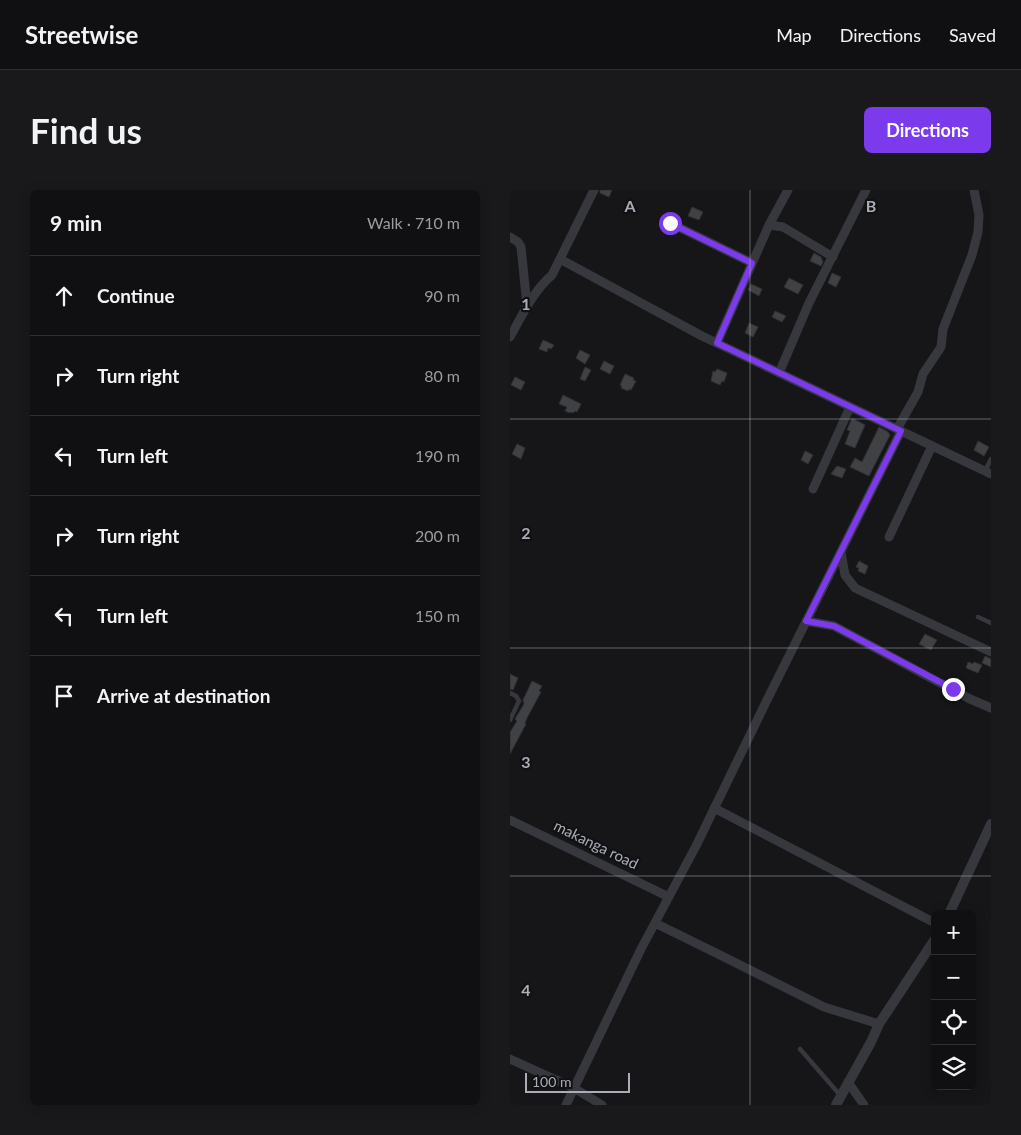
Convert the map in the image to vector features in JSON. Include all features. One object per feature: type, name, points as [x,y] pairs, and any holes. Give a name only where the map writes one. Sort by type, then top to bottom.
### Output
[{"type":"street","points":[[510,337],[545,281],[552,275],[594,190]]},
{"type":"street","points":[[717,343],[769,225],[788,190]]},
{"type":"street","points":[[779,373],[809,303],[866,190]]},
{"type":"street","points":[[566,1105],[654,923],[714,808],[841,552],[918,392],[923,374],[941,347],[943,330],[972,255],[978,232],[979,215],[974,190]]},
{"type":"street","points":[[670,223],[752,263]]},
{"type":"street","points":[[769,225],[783,228],[833,256]]},
{"type":"street","points":[[510,237],[518,242],[521,248],[528,307]]},
{"type":"street","points":[[560,260],[717,343],[988,472]]},
{"type":"street","points":[[813,489],[850,407]]},
{"type":"street","points":[[889,537],[932,446]]},
{"type":"street","points":[[841,552],[845,575],[855,588],[991,652]]},
{"type":"street","points":[[806,621],[834,626],[970,699],[991,708]]},
{"type":"street","points":[[714,808],[931,921]]},
{"type":"street","name":"makanga road","points":[[510,820],[669,896]]},
{"type":"street","points":[[951,910],[991,824]]},
{"type":"street","points":[[654,923],[824,1007],[879,1024]]},
{"type":"street","points":[[838,1100],[871,1042],[879,1024],[931,945]]},
{"type":"street","points":[[510,1059],[574,1088],[602,1105]]},
{"type":"street","points":[[848,1082],[864,1105]]},
{"type":"lane","points":[[988,472],[991,459]]},
{"type":"lane","points":[[978,617],[991,623]]},
{"type":"lane","points":[[510,693],[516,696],[519,701],[510,720]]},
{"type":"lane","points":[[800,1049],[838,1100]]},
{"type":"building","points":[[600,190],[612,190],[609,197],[600,193]]},
{"type":"building","points":[[692,207],[703,212],[699,220],[688,216]]},
{"type":"building","points":[[814,253],[821,257],[823,262],[821,266],[810,261]]},
{"type":"building","points":[[832,273],[841,277],[836,287],[828,283]]},
{"type":"building","points":[[789,278],[803,285],[798,294],[784,287]]},
{"type":"building","points":[[751,284],[762,289],[759,296],[748,290]]},
{"type":"building","points":[[775,311],[786,316],[782,322],[772,317]]},
{"type":"building","points":[[749,323],[758,327],[753,337],[745,333]]},
{"type":"building","points":[[543,340],[554,345],[551,349],[548,348],[547,352],[539,349]]},
{"type":"building","points":[[580,350],[590,355],[585,364],[576,358]]},
{"type":"building","points":[[604,361],[614,366],[610,374],[600,369]]},
{"type":"building","points":[[585,367],[591,370],[585,381],[580,379]]},
{"type":"building","points":[[717,369],[727,373],[724,382],[722,381],[720,385],[711,381],[713,371],[715,372]]},
{"type":"building","points":[[625,374],[636,381],[631,390],[629,389],[628,391],[621,388],[622,386],[620,385]]},
{"type":"building","points":[[515,377],[525,382],[521,390],[511,385]]},
{"type":"building","points":[[563,395],[581,404],[577,412],[570,413],[565,411],[567,407],[559,404]]},
{"type":"building","points":[[852,418],[865,425],[855,448],[845,444],[850,431],[847,430]]},
{"type":"building","points":[[879,427],[890,435],[869,476],[850,467],[855,458],[862,462]]},
{"type":"building","points":[[978,441],[989,447],[984,456],[974,450]]},
{"type":"building","points":[[517,444],[525,448],[521,459],[512,454]]},
{"type":"building","points":[[805,451],[813,455],[808,464],[801,460]]},
{"type":"building","points":[[837,466],[846,469],[842,478],[831,474]]},
{"type":"building","points":[[859,561],[868,566],[865,574],[858,571],[859,568],[856,567]]},
{"type":"building","points":[[925,634],[937,640],[931,650],[919,644]]},
{"type":"building","points":[[985,656],[991,659],[991,667],[982,663]]},
{"type":"building","points":[[968,662],[982,665],[978,673],[966,668]]},
{"type":"building","points":[[510,674],[518,678],[513,690],[510,689]]},
{"type":"building","points":[[532,681],[542,686],[539,691],[541,692],[510,754],[510,732],[517,721],[515,719],[524,704],[523,700]]},
{"type":"route","points":[[670,223],[752,263],[717,343],[901,431],[806,621],[834,626],[953,689]]}]
